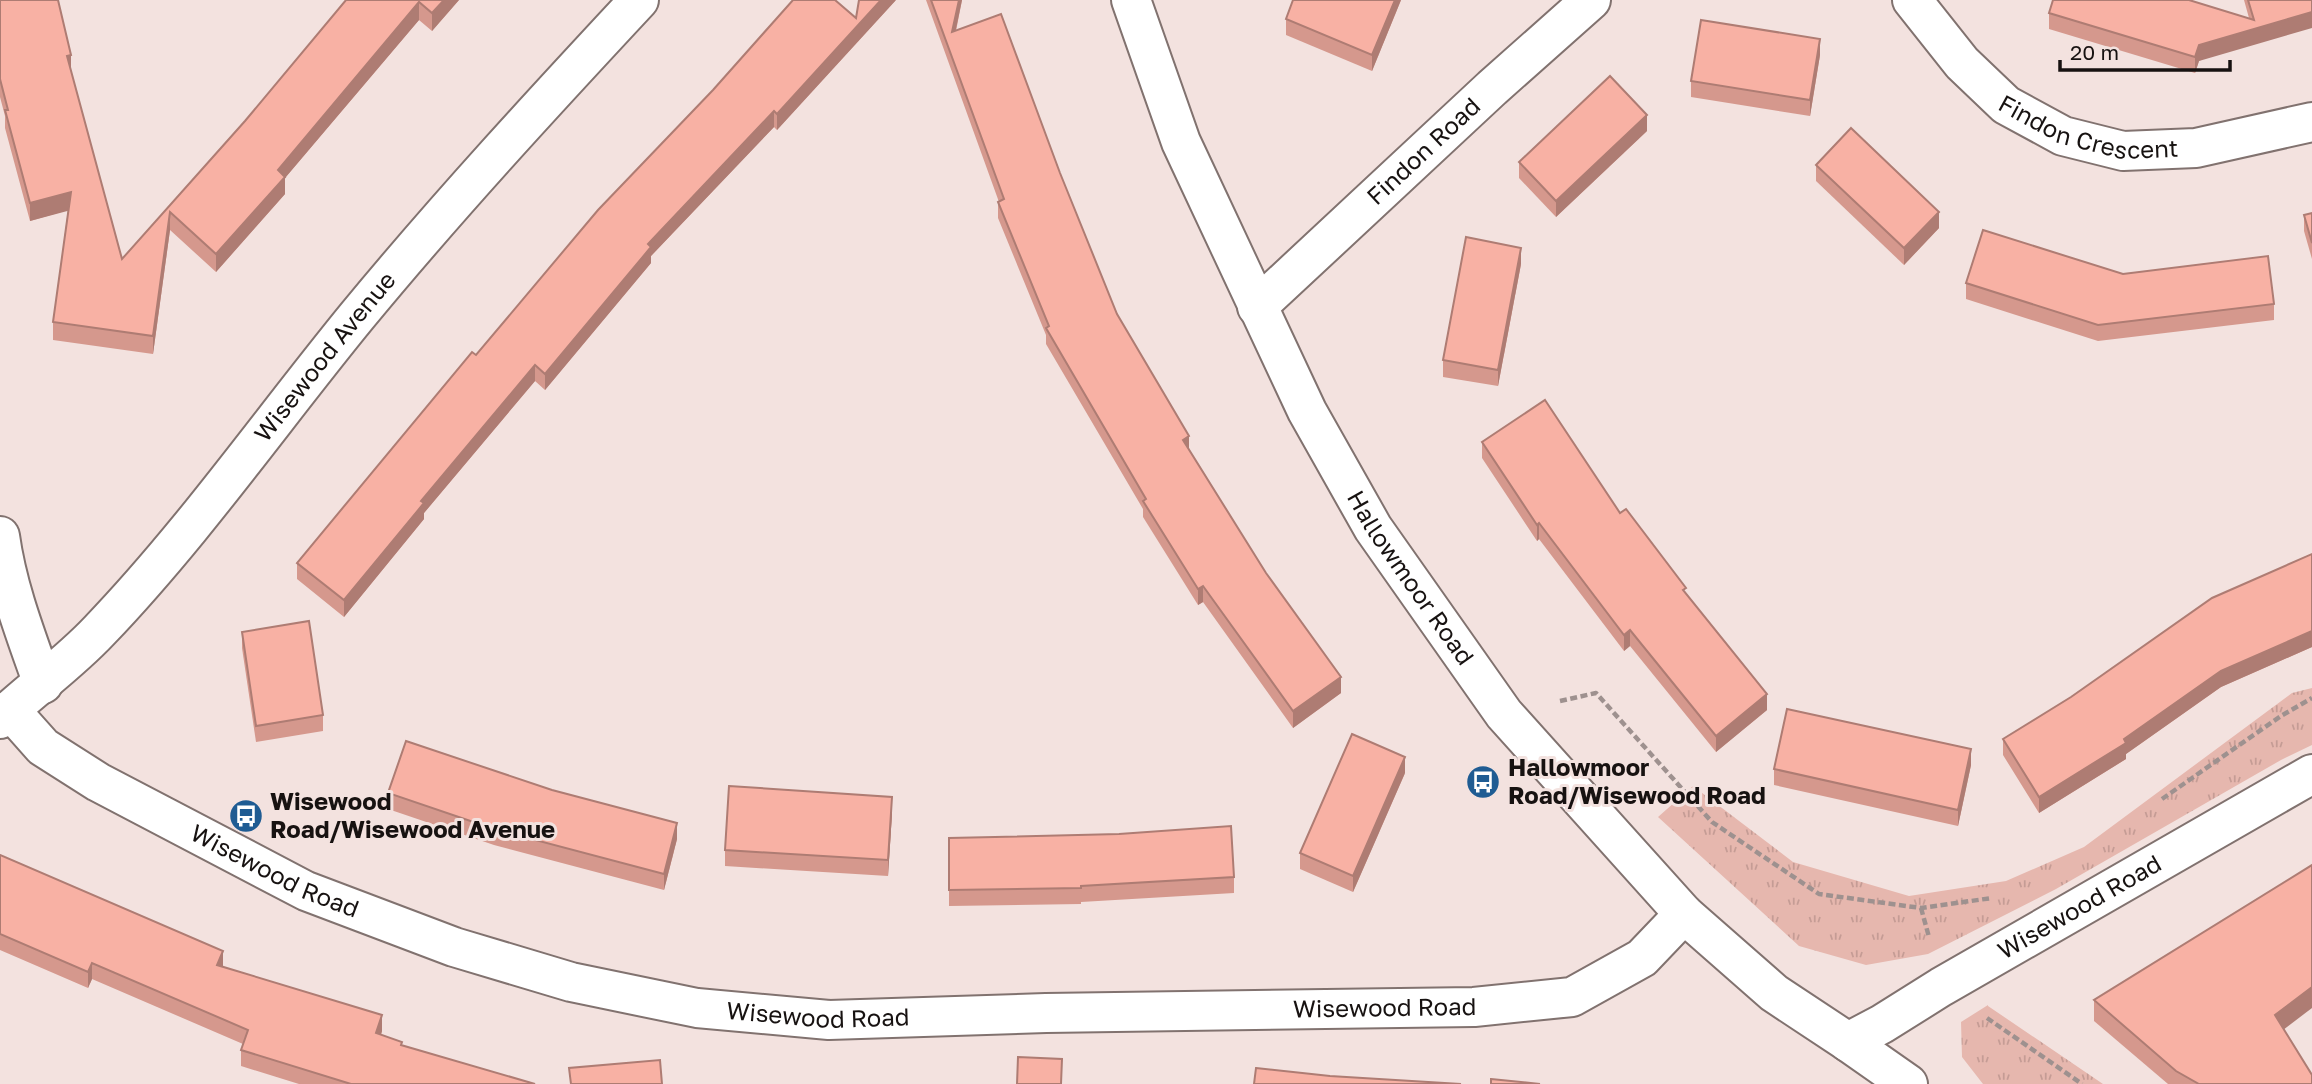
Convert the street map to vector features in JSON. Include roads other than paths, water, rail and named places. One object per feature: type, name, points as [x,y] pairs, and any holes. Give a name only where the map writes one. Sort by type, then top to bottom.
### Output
[{"type":"street","name":"Wisewood Avenue","points":[[5,714],[43,684],[99,632],[194,523],[358,315],[535,112],[639,0]]},
{"type":"street","name":"Hallowmoor Road","points":[[1131,0],[1181,142],[1307,411],[1373,528],[1504,714],[1684,914],[1774,993],[1908,1084]]},
{"type":"street","name":"Findon Road","points":[[1257,307],[1492,88],[1591,0]]},
{"type":"street","name":"Findon Crescent","points":[[1912,0],[1962,62],[2006,105],[2063,136],[2123,151],[2196,148],[2312,122]]},
{"type":"street","points":[[0,536],[3,558],[25,634],[43,684]]},
{"type":"street","name":"Wisewood Road","points":[[5,714],[43,747],[98,782],[306,891],[454,947],[571,982],[697,1008],[829,1020],[1046,1013],[1474,1007],[1572,997],[1642,958],[1684,914]]},
{"type":"street","name":"Wisewood Road","points":[[1849,1042],[1941,986],[2312,774]]},
{"type":"place","name":"Hallowmoor Road/Wisewood Road","points":[[1483,782]]},
{"type":"place","name":"Wisewood Road/Wisewood Avenue","points":[[246,816]]}]
